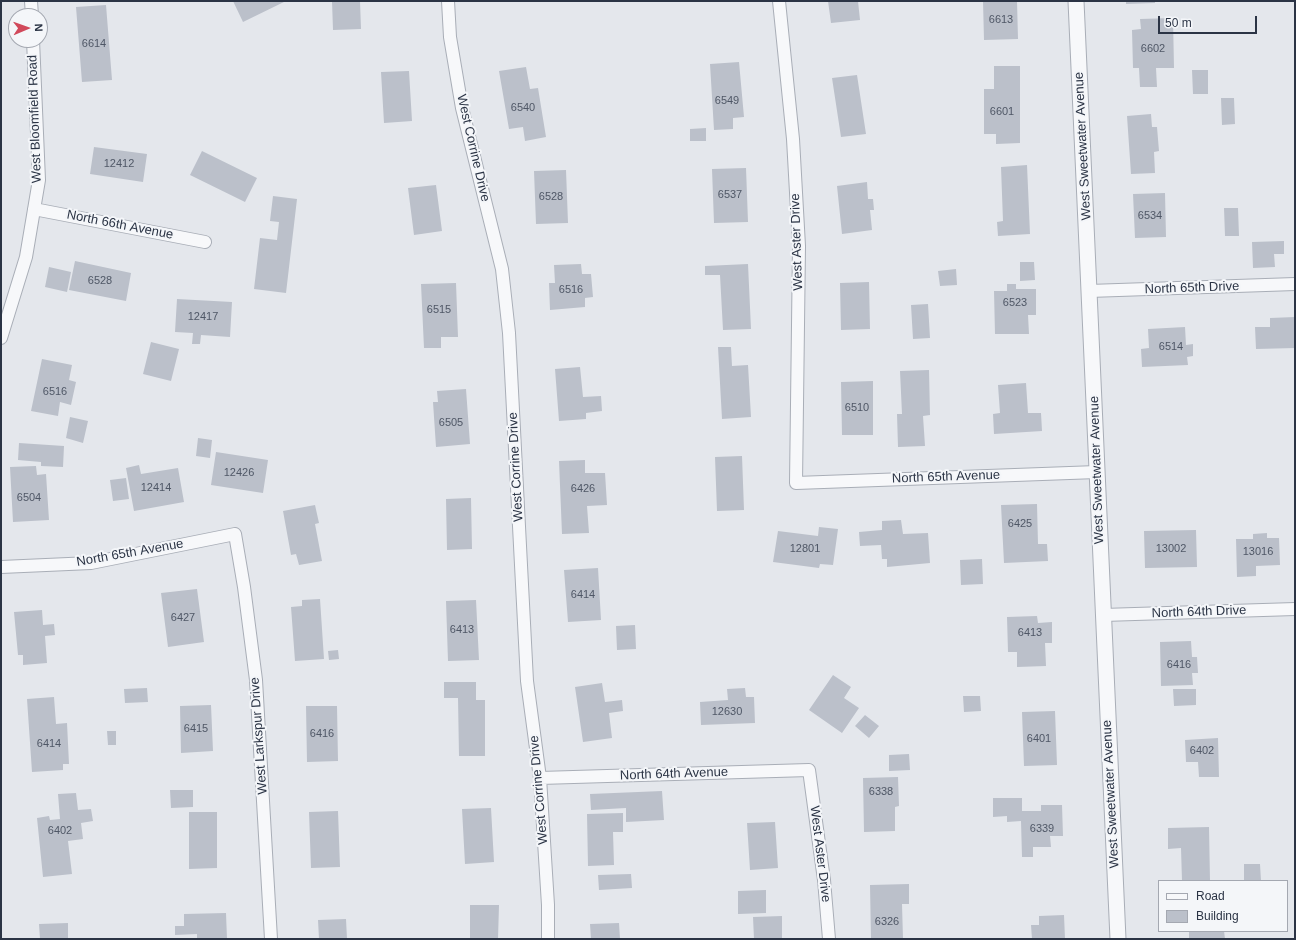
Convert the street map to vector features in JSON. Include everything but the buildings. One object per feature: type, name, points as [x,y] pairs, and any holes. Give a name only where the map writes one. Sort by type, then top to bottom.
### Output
[{"type":"street","name":"West Corrine Drive","points":[[448,1],[450,37],[462,108],[502,269],[509,334],[526,681],[540,778],[548,939]]},
{"type":"street","name":"West Aster Drive","points":[[780,1],[792,131],[799,246],[796,483]]},
{"type":"street","name":"West Sweetwater Avenue","points":[[1076,1],[1118,939]]},
{"type":"street","name":"West Bloomfield Road","points":[[1,338],[26,256],[38,180],[33,48]]},
{"type":"street","name":"North 66th Avenue","points":[[34,209],[205,242]]},
{"type":"street","name":"North 65th Drive","points":[[1089,292],[1295,284]]},
{"type":"street","name":"North 65th Avenue","points":[[796,483],[1096,472]]},
{"type":"street","name":"North 65th Avenue","points":[[1,567],[92,563],[235,534]]},
{"type":"street","name":"West Larkspur Drive","points":[[235,534],[244,587],[256,680],[271,939]]},
{"type":"street","name":"North 64th Drive","points":[[1103,615],[1295,609]]},
{"type":"street","name":"North 64th Avenue","points":[[540,778],[809,770]]},
{"type":"street","name":"West Aster Drive","points":[[809,770],[824,880],[829,939]]}]
